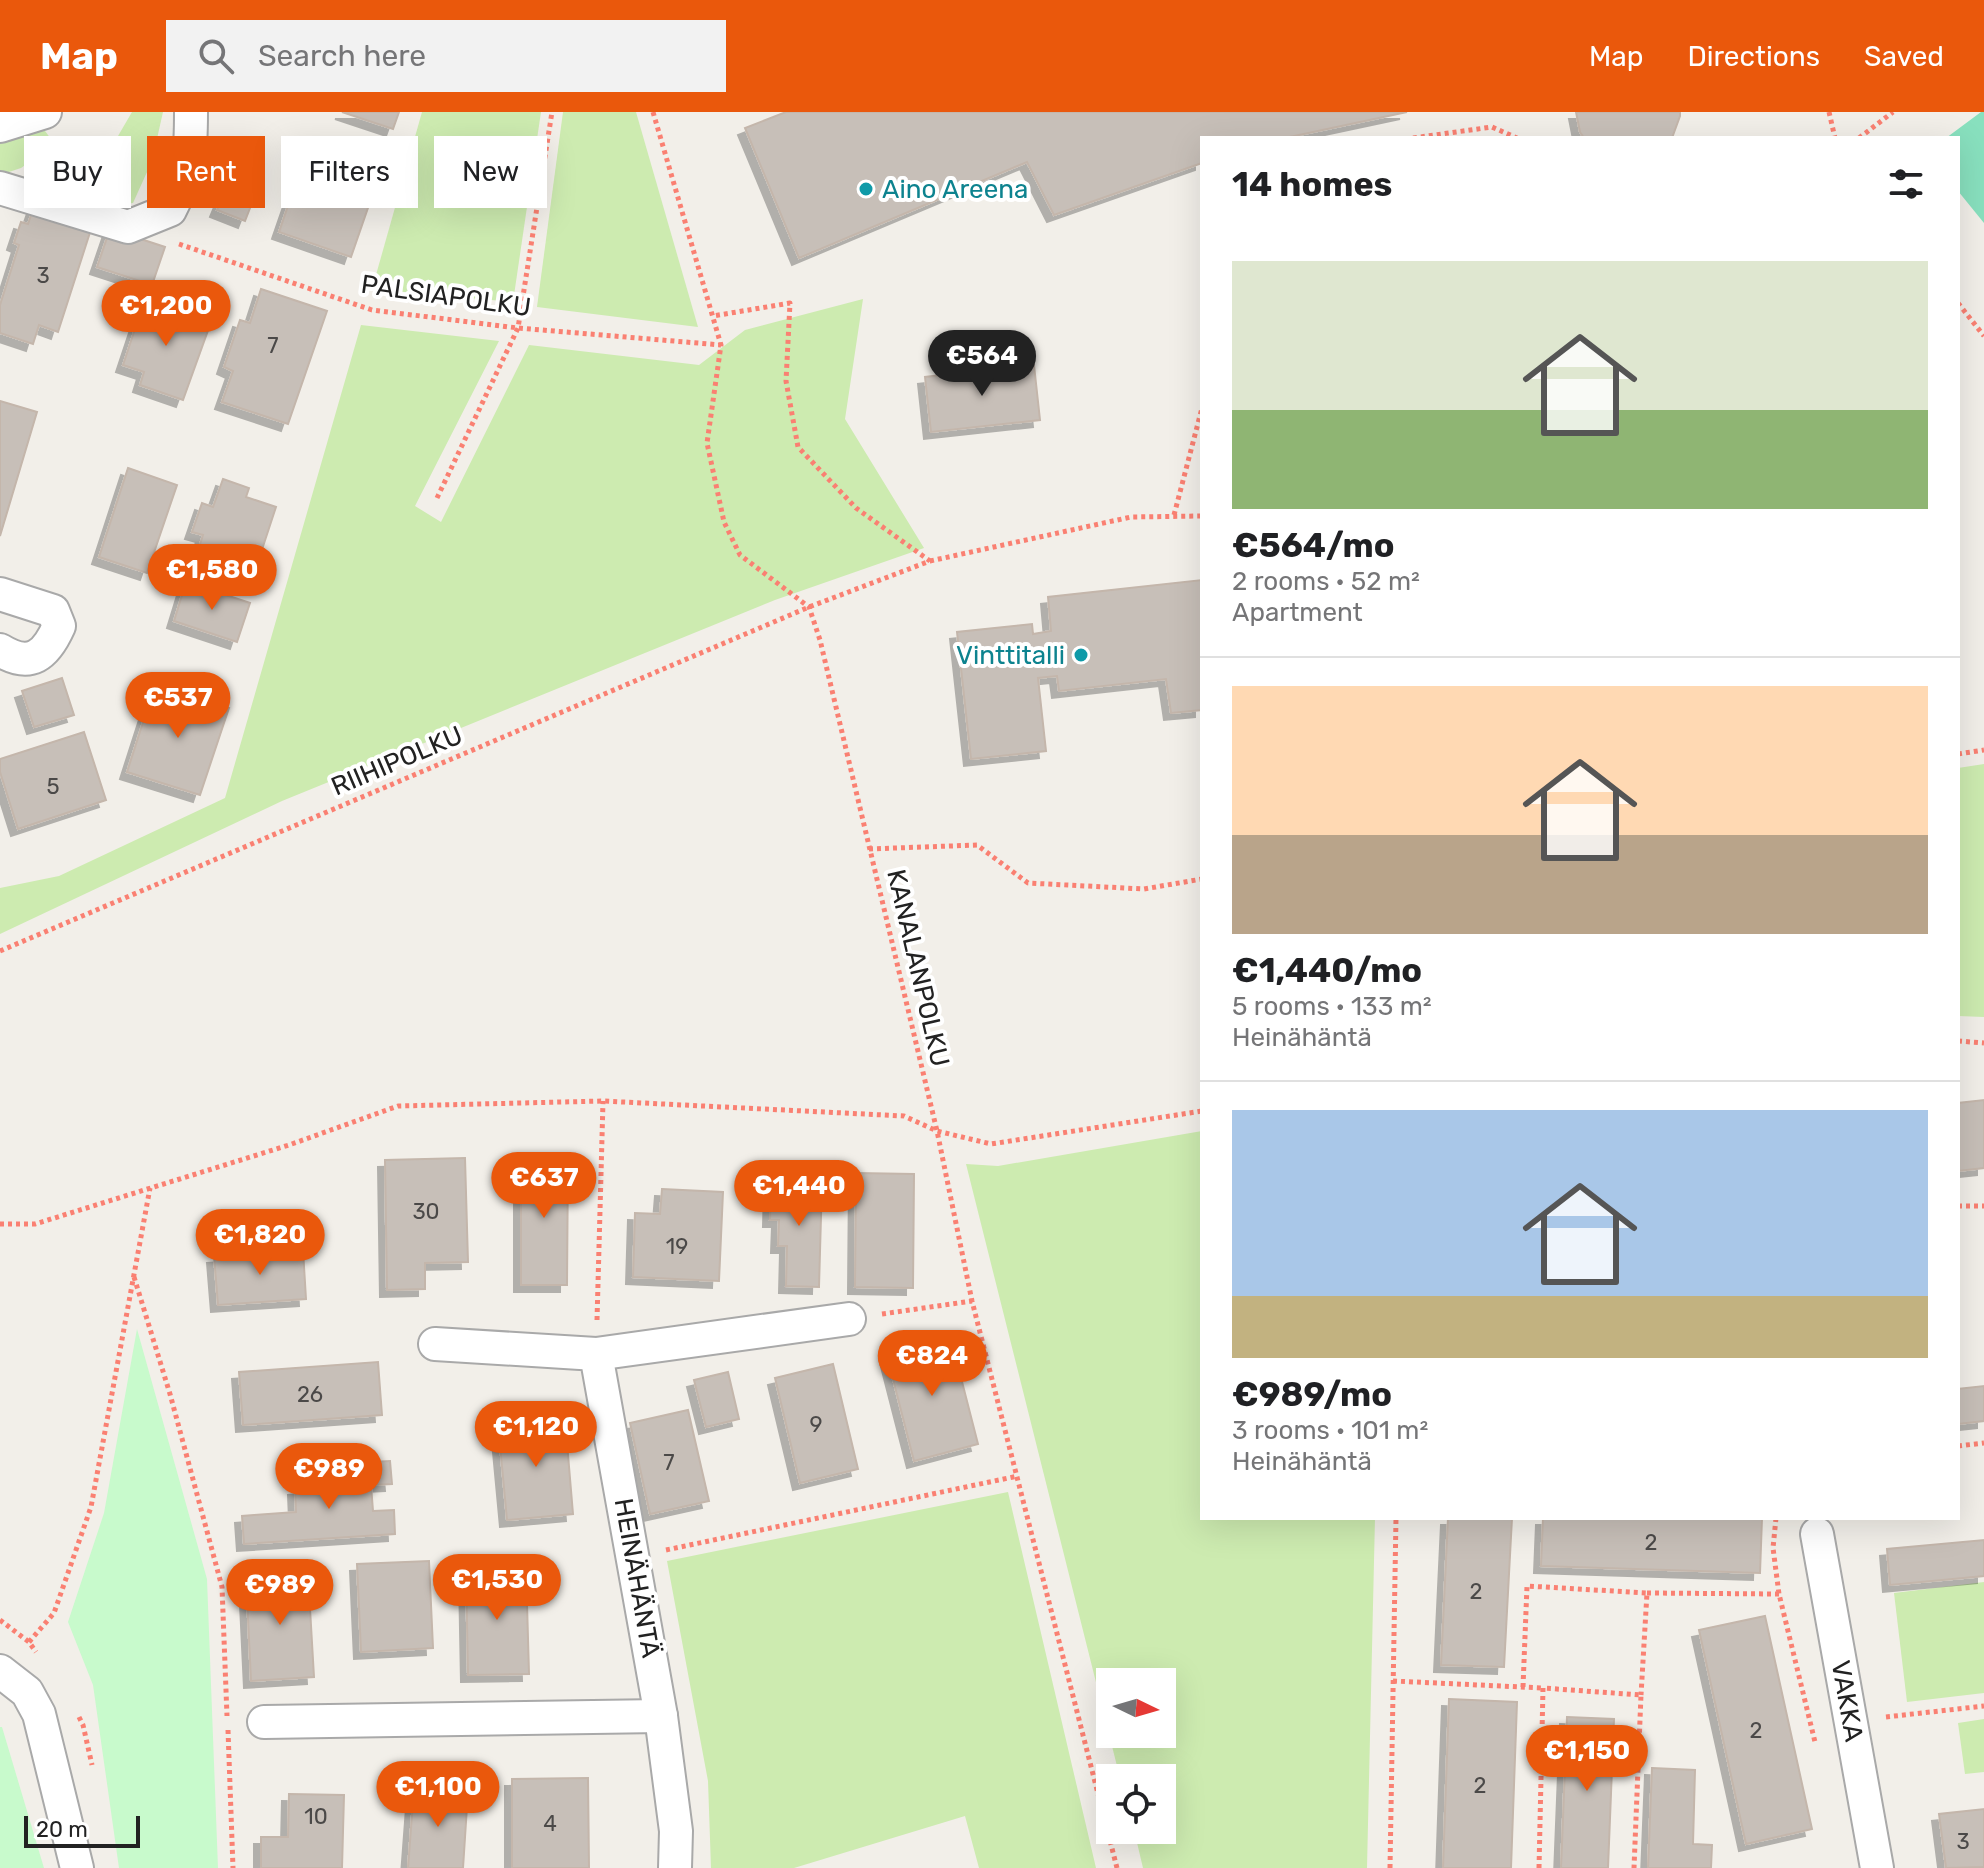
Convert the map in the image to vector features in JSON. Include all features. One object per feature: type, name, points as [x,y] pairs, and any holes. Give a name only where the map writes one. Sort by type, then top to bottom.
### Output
[{"type":"street","points":[[0,126],[45,112]]},
{"type":"street","points":[[0,188],[128,227],[170,210],[182,186],[191,153],[191,112]]},
{"type":"street","points":[[0,594],[53,611],[59,626],[42,654],[25,658],[0,650]]},
{"type":"street","points":[[435,1344],[596,1354],[849,1319]]},
{"type":"street","name":"HEINÄHÄNTÄ","points":[[596,1354],[661,1716],[676,1831],[675,1868]]},
{"type":"street","name":"VAKKA","points":[[1817,1534],[1877,1868]]},
{"type":"street","points":[[2,1672],[27,1692],[39,1714],[77,1868]]},
{"type":"street","points":[[264,1722],[661,1716]]},
{"type":"path","points":[[437,498],[518,328],[552,112]]},
{"type":"path","points":[[653,112],[721,345],[707,443],[724,522],[740,555],[809,607]]},
{"type":"path","points":[[1829,112],[1835,136]]},
{"type":"path","points":[[1862,136],[1893,112]]},
{"type":"path","points":[[1427,136],[1492,127],[1512,136]]},
{"type":"path","name":"PALSIAPOLKU","points":[[128,227],[372,310],[518,328],[721,345]]},
{"type":"path","points":[[713,316],[790,303],[786,381],[798,447],[856,508],[930,561]]},
{"type":"path","points":[[1960,306],[1984,336]]},
{"type":"path","points":[[1174,515],[1200,416]]},
{"type":"path","name":"RIIHIPOLKU","points":[[0,951],[809,607],[930,561],[1131,517],[1200,516]]},
{"type":"path","name":"KANALANPOLKU","points":[[809,607],[820,640],[937,1131],[972,1301],[1117,1868]]},
{"type":"path","points":[[1960,754],[1984,750]]},
{"type":"path","points":[[869,849],[977,845],[1028,883],[1144,889],[1200,879]]},
{"type":"path","points":[[1960,1041],[1984,1043]]},
{"type":"path","points":[[596,1354],[603,1101]]},
{"type":"path","points":[[0,1224],[35,1224],[289,1145],[398,1106],[603,1101],[904,1116],[937,1131],[991,1144],[1200,1111]]},
{"type":"path","points":[[29,1642],[54,1613],[91,1507],[150,1188]]},
{"type":"path","points":[[1960,1206],[1984,1206]]},
{"type":"path","points":[[134,1277],[170,1394],[222,1587],[233,1868]]},
{"type":"path","points":[[849,1319],[972,1301]]},
{"type":"path","points":[[1960,1446],[1984,1443]]},
{"type":"path","points":[[633,1556],[1018,1476]]},
{"type":"path","points":[[1390,1868],[1396,1520]]},
{"type":"path","points":[[1776,1520],[1773,1548],[1779,1594],[1816,1745]]},
{"type":"path","points":[[1523,1687],[1527,1586],[1647,1593],[1779,1594]]},
{"type":"path","points":[[1634,1868],[1647,1593]]},
{"type":"path","points":[[1393,1681],[1641,1695]]},
{"type":"path","points":[[1539,1868],[1543,1688]]},
{"type":"path","points":[[1851,1721],[1984,1706]]},
{"type":"green space","points":[[132,112],[163,112],[158,136],[147,136],[147,172],[133,203],[131,136],[118,136]]},
{"type":"green space","points":[[422,112],[541,112],[537,136],[434,136],[434,208],[527,208],[513,302],[372,289],[395,208],[418,208],[418,136],[415,136]]},
{"type":"green space","points":[[563,112],[636,112],[698,327],[537,307]]},
{"type":"green space","points":[[1984,112],[1984,223],[1960,193],[1960,136],[1949,136]]},
{"type":"green space","points":[[34,130],[45,131],[49,136],[24,136],[24,166],[0,175],[0,142]]},
{"type":"green space","points":[[863,299],[845,419],[924,548],[775,600],[282,801],[0,934],[0,888],[59,876],[225,798],[361,325],[499,341],[415,506],[441,522],[529,345],[699,365],[745,330]]},
{"type":"green space","points":[[1984,764],[1984,1017],[1960,1016],[1960,768]]},
{"type":"green space","points":[[1200,1131],[1200,1520],[1375,1520],[1367,1868],[1143,1868],[1137,1844],[1176,1844],[1176,1764],[1116,1764],[1112,1748],[1176,1748],[1176,1668],[1096,1668],[1096,1682],[966,1164],[998,1166]]},
{"type":"green space","points":[[137,1329],[207,1579],[218,1868],[119,1868],[93,1685],[68,1622],[104,1513]]},
{"type":"green space","points":[[1008,1492],[1096,1868],[979,1868],[965,1816],[794,1868],[711,1868],[708,1781],[667,1561]]},
{"type":"green space","points":[[1984,1582],[1984,1693],[1907,1702],[1894,1593]]},
{"type":"green space","points":[[1984,1719],[1984,1772],[1965,1774],[1958,1723]]},
{"type":"green space","points":[[2,1727],[44,1868],[0,1868]]},
{"type":"building","points":[[342,112],[399,112],[393,129]]},
{"type":"building","name":"Aino Areena","points":[[786,112],[1407,112],[1294,136],[1200,136],[1200,164],[1054,215],[1027,162],[799,258],[745,128]]},
{"type":"building","points":[[1576,112],[1680,112],[1673,136],[1583,136]]},
{"type":"building","points":[[34,208],[57,208],[94,220],[58,332],[39,325],[33,344],[0,333],[0,305],[19,245],[14,243],[21,222],[28,224]]},
{"type":"building","points":[[218,208],[250,208],[245,221]]},
{"type":"building","points":[[287,208],[368,208],[351,257],[279,232]]},
{"type":"building","points":[[110,229],[165,247],[152,285],[97,267]]},
{"type":"building","points":[[261,289],[327,311],[288,424],[222,402],[233,371],[224,367],[240,320],[250,323]]},
{"type":"building","points":[[145,299],[211,322],[183,400],[140,385],[144,372],[123,365]]},
{"type":"building","points":[[1034,365],[1040,420],[931,432],[925,377]]},
{"type":"building","points":[[0,401],[37,412],[0,536]]},
{"type":"building","points":[[128,468],[177,485],[147,573],[99,557]]},
{"type":"building","points":[[223,479],[249,488],[246,497],[276,507],[251,583],[236,579],[233,588],[214,582],[216,577],[192,569],[203,535],[192,532],[202,503],[213,507]]},
{"type":"building","name":"Vinttitalli","points":[[1200,580],[1200,710],[1171,713],[1166,679],[1059,691],[1057,676],[1038,678],[1046,751],[971,759],[957,632],[1032,624],[1033,634],[1051,631],[1048,597]]},
{"type":"building","points":[[186,582],[250,603],[237,642],[174,621]]},
{"type":"building","points":[[62,678],[74,715],[34,727],[22,691]]},
{"type":"building","points":[[155,685],[229,708],[200,795],[127,772]]},
{"type":"building","points":[[84,732],[106,800],[18,829],[0,772],[0,759]]},
{"type":"building","points":[[1984,1100],[1984,1168],[1960,1171],[1960,1103]]},
{"type":"building","points":[[521,1154],[568,1155],[567,1285],[521,1285]]},
{"type":"building","points":[[465,1158],[468,1262],[425,1263],[425,1289],[387,1290],[385,1160]]},
{"type":"building","points":[[856,1173],[914,1174],[913,1288],[855,1287]]},
{"type":"building","points":[[771,1180],[822,1181],[819,1287],[786,1286],[787,1246],[778,1246],[779,1220],[770,1220]]},
{"type":"building","points":[[662,1189],[723,1192],[719,1281],[633,1277],[635,1213],[660,1214]]},
{"type":"building","points":[[303,1250],[306,1299],[218,1305],[214,1256]]},
{"type":"building","points":[[950,1335],[978,1444],[914,1461],[886,1352]]},
{"type":"building","points":[[378,1362],[382,1415],[243,1425],[239,1372]]},
{"type":"building","points":[[833,1364],[858,1469],[800,1483],[775,1378]]},
{"type":"building","points":[[728,1372],[739,1419],[706,1427],[694,1380]]},
{"type":"building","points":[[1984,1386],[1984,1421],[1960,1424],[1960,1389]]},
{"type":"building","points":[[688,1410],[709,1501],[650,1514],[630,1423]]},
{"type":"building","points":[[565,1419],[573,1514],[507,1520],[498,1424]]},
{"type":"building","points":[[390,1461],[392,1484],[371,1485],[373,1511],[394,1510],[395,1534],[244,1544],[242,1516],[296,1512],[295,1488],[353,1484],[352,1463]]},
{"type":"building","points":[[1448,1520],[1512,1520],[1504,1667],[1441,1665]]},
{"type":"building","points":[[1543,1520],[1762,1520],[1760,1573],[1541,1566]]},
{"type":"building","points":[[1984,1540],[1984,1576],[1890,1585],[1887,1549]]},
{"type":"building","points":[[429,1561],[433,1648],[361,1652],[357,1564]]},
{"type":"building","points":[[526,1568],[529,1674],[468,1675],[466,1569]]},
{"type":"building","points":[[308,1574],[314,1677],[251,1681],[246,1577]]},
{"type":"building","points":[[1765,1616],[1812,1829],[1746,1844],[1699,1630]]},
{"type":"building","points":[[1449,1699],[1517,1702],[1511,1868],[1443,1868]]},
{"type":"building","points":[[1567,1717],[1614,1719],[1608,1868],[1561,1868]]},
{"type":"building","points":[[1652,1768],[1695,1770],[1693,1844],[1712,1845],[1711,1868],[1648,1868]]},
{"type":"building","points":[[588,1778],[589,1868],[512,1868],[512,1779]]},
{"type":"building","points":[[414,1788],[468,1791],[463,1868],[408,1868]]},
{"type":"building","points":[[289,1794],[344,1795],[342,1868],[261,1868],[261,1837],[288,1837]]},
{"type":"building","points":[[1984,1809],[1984,1867],[1946,1868],[1939,1814]]},
{"type":"place","name":"Aino Areena","points":[[866,189]]},
{"type":"place","name":"Vinttitalli","points":[[1081,655]]}]
